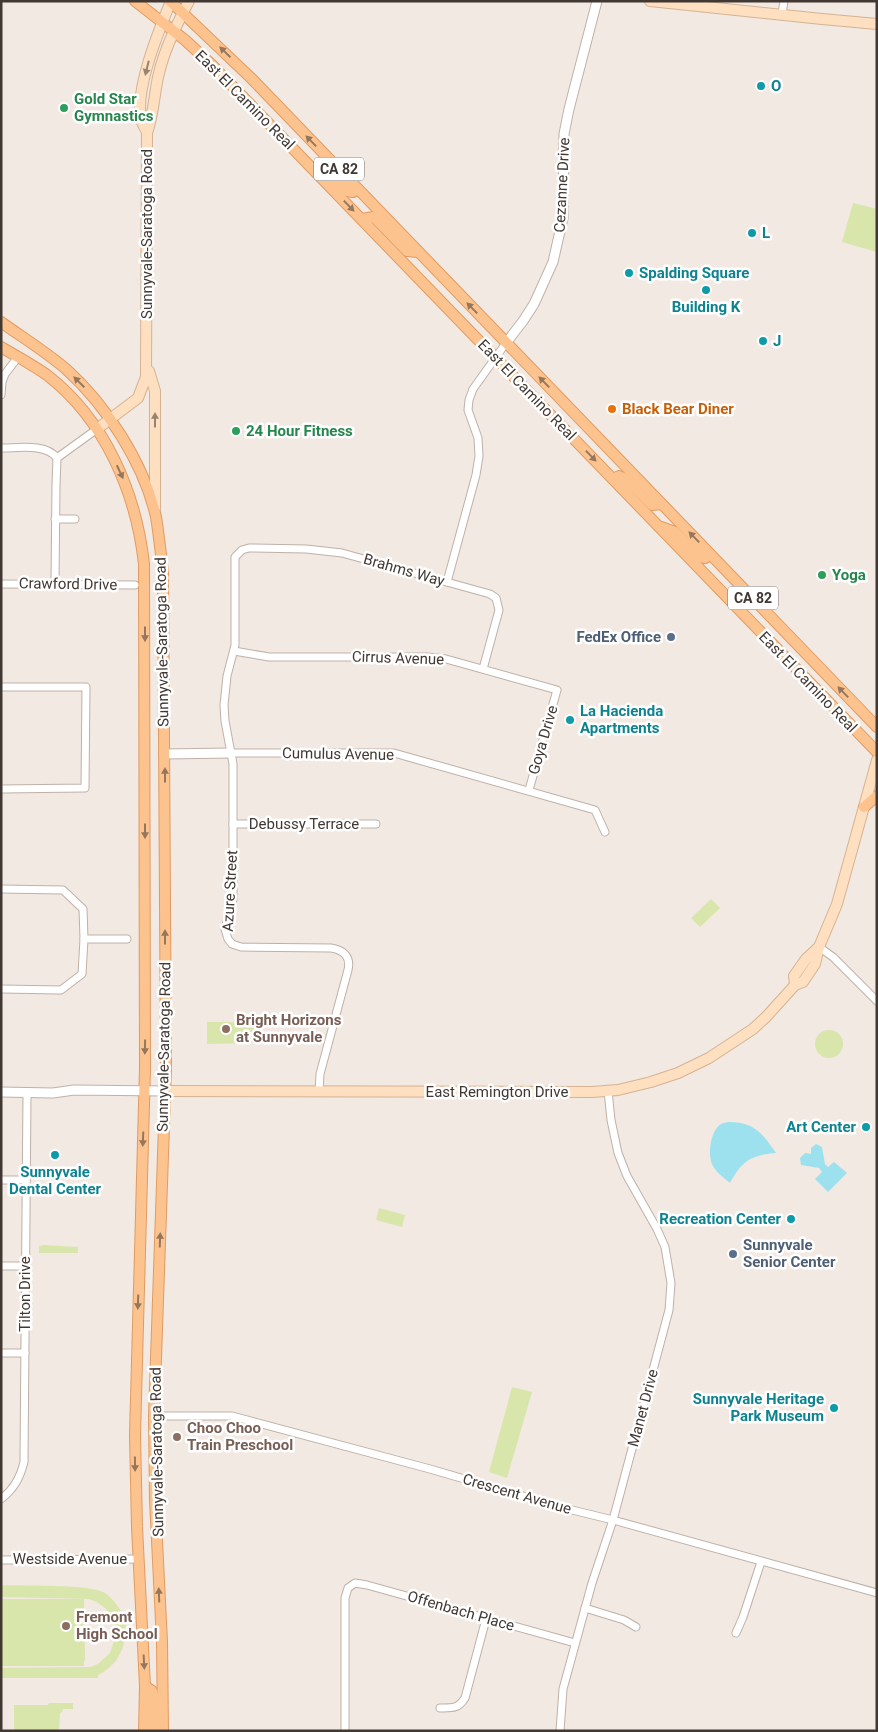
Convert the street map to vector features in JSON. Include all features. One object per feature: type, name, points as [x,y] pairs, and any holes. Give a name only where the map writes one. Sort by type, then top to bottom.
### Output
[{"type":"main road","name":"CA 82","points":[[135,1],[174,31]]},
{"type":"main road","name":"CA 82","points":[[171,1],[183,12]]},
{"type":"main road","name":"Sunnyvale-Saratoga Road","points":[[144,1731],[145,1686],[138,1559],[135,1392],[145,1003],[144,564],[139,528],[127,489],[97,429],[138,398],[146,377],[147,134],[141,119],[143,90],[149,62],[171,1]]},
{"type":"main road","name":"Sunnyvale-Saratoga Road","points":[[147,134],[153,119],[159,74],[174,31],[189,1]]},
{"type":"main road","points":[[650,1],[877,24]]},
{"type":"main road","name":"East El Camino Real","points":[[183,12],[233,59],[877,727]]},
{"type":"main road","name":"East El Camino Real","points":[[174,31],[212,64],[877,752]]},
{"type":"main road","points":[[314,171],[323,168],[346,191],[353,192],[358,189]]},
{"type":"main road","points":[[362,219],[374,217],[407,251],[418,252]]},
{"type":"main road","points":[[1,322],[65,368],[94,397],[110,419],[135,462],[147,489],[155,516]]},
{"type":"main road","points":[[1,347],[46,375],[75,402],[97,429]]},
{"type":"main road","name":"Sunnyvale-Saratoga Road","points":[[147,365],[155,391],[155,516],[164,573],[166,1019],[154,1416],[163,1731]]},
{"type":"main road","points":[[613,479],[619,476],[626,479],[652,505],[661,504]]},
{"type":"main road","points":[[658,526],[675,532],[700,558],[710,555]]},
{"type":"main road","name":"East Remington Drive","points":[[164,1091],[608,1091],[663,1078],[709,1058],[752,1029],[766,1017],[795,985],[794,976],[806,959],[819,946],[837,904],[877,760]]},
{"type":"main road","points":[[864,807],[877,796]]},
{"type":"main road","name":"Sunnyvale-Saratoga Road","points":[[145,1686],[152,1691],[153,1695],[153,1731]]},
{"type":"street","name":"Cezanne Drive","points":[[447,582],[476,474],[479,456],[478,438],[468,410],[468,400],[473,389],[534,304],[554,262],[563,218],[564,134],[597,1]]},
{"type":"street","points":[[782,14],[784,1]]},
{"type":"street","points":[[1,395],[5,374],[18,357]]},
{"type":"street","points":[[57,458],[97,429]]},
{"type":"street","points":[[1,448],[41,449],[54,454],[57,458],[55,584]]},
{"type":"street","points":[[55,519],[75,519]]},
{"type":"street","name":"Brahms Way","points":[[238,552],[249,548],[333,551],[490,594],[496,598],[499,610],[483,669]]},
{"type":"street","name":"Azure Street","points":[[238,552],[234,562],[234,651],[227,676],[224,705],[233,764],[232,903],[225,929],[228,939],[232,944],[241,947],[332,948],[344,952],[348,959],[348,970],[320,1074],[319,1092]]},
{"type":"street","name":"Crawford Drive","points":[[1,584],[135,585]]},
{"type":"street","name":"Cirrus Avenue","points":[[234,651],[269,656],[426,657],[446,659],[557,690]]},
{"type":"street","points":[[1,687],[86,687],[85,788],[1,789]]},
{"type":"street","name":"Goya Drive","points":[[529,790],[557,690]]},
{"type":"street","name":"Cumulus Avenue","points":[[164,754],[394,753],[595,810],[605,832]]},
{"type":"street","name":"Debussy Terrace","points":[[233,824],[376,824]]},
{"type":"street","points":[[1,889],[63,890],[83,909],[84,939],[82,974],[62,990],[1,990]]},
{"type":"street","points":[[84,939],[127,939]]},
{"type":"street","points":[[819,946],[833,957],[877,1001]]},
{"type":"street","points":[[1,1092],[54,1093],[74,1090],[164,1091]]},
{"type":"street","name":"Manet Drive","points":[[560,1731],[563,1689],[585,1608],[613,1520],[669,1310],[671,1283],[665,1248],[658,1229],[634,1190],[618,1153],[611,1120],[608,1091]]},
{"type":"street","name":"Tilton Drive","points":[[1,1499],[10,1492],[21,1474],[24,1462],[26,1093]]},
{"type":"street","points":[[1,1180],[26,1180]]},
{"type":"street","points":[[1,1266],[26,1266]]},
{"type":"street","points":[[1,1353],[25,1353]]},
{"type":"street","name":"Crescent Avenue","points":[[154,1416],[232,1416],[877,1593]]},
{"type":"street","name":"Westside Avenue","points":[[1,1560],[138,1559]]},
{"type":"street","points":[[736,1633],[761,1562]]},
{"type":"street","name":"Offenbach Place","points":[[344,1731],[345,1598],[348,1588],[355,1583],[367,1584],[575,1643]]},
{"type":"street","points":[[585,1608],[624,1620],[636,1627]]},
{"type":"street","points":[[440,1708],[452,1708],[461,1705],[465,1698],[486,1619]]},
{"type":"green space","points":[[853,203],[877,209],[877,252],[842,242]]},
{"type":"green space","points":[[711,899],[720,908],[700,927],[691,918]]},
{"type":"green space","points":[[207,1022],[257,1022],[257,1043],[207,1044]]},
{"type":"green space","points":[[829,1030],[839,1034],[843,1044],[839,1054],[829,1058],[819,1054],[815,1044],[819,1034]]},
{"type":"green space","points":[[379,1208],[405,1215],[402,1227],[376,1220]]},
{"type":"green space","points":[[39,1246],[78,1247],[78,1253],[39,1253]]},
{"type":"green space","points":[[512,1387],[532,1392],[507,1478],[489,1472]]},
{"type":"green space","points":[[1,1585],[86,1588],[105,1593],[118,1607],[125,1620],[126,1637],[119,1656],[108,1669],[98,1675],[98,1678],[1,1678],[1,1668],[90,1667],[98,1664],[110,1653],[116,1632],[113,1618],[97,1602],[89,1599],[1,1597]]},
{"type":"green space","points":[[1,1599],[84,1599],[84,1666],[1,1666]]},
{"type":"green space","points":[[49,1703],[73,1703],[73,1709],[63,1709],[60,1713],[59,1731],[7,1731],[14,1730],[14,1705],[48,1705]]},
{"type":"water","points":[[729,1122],[745,1124],[757,1130],[776,1153],[760,1155],[748,1160],[739,1169],[730,1183],[713,1166],[710,1156],[714,1132],[717,1127]]},
{"type":"water","points":[[816,1144],[822,1147],[825,1164],[828,1167],[834,1162],[847,1173],[828,1192],[815,1179],[822,1172],[819,1168],[801,1165],[800,1158],[805,1153],[811,1154],[811,1148]]},
{"type":"place","name":"O","points":[[761,86]]},
{"type":"place","name":"Gold Star Gymnastics","points":[[64,108]]},
{"type":"place","name":"L","points":[[752,233]]},
{"type":"place","name":"Spalding Square","points":[[629,273]]},
{"type":"place","name":"Building K","points":[[706,290]]},
{"type":"place","name":"J","points":[[763,341]]},
{"type":"place","name":"Black Bear Diner","points":[[612,409]]},
{"type":"place","name":"24 Hour Fitness","points":[[236,431]]},
{"type":"place","name":"Yoga","points":[[822,575]]},
{"type":"place","name":"FedEx Office","points":[[671,637]]},
{"type":"place","name":"La Hacienda Apartments","points":[[570,720]]},
{"type":"place","name":"Bright Horizons at Sunnyvale","points":[[226,1029]]},
{"type":"place","name":"Art Center","points":[[866,1127]]},
{"type":"place","name":"Sunnyvale Dental Center","points":[[55,1155]]},
{"type":"place","name":"Recreation Center","points":[[791,1219]]},
{"type":"place","name":"Sunnyvale Senior Center","points":[[733,1254]]},
{"type":"place","name":"Sunnyvale Heritage Park Museum","points":[[834,1408]]},
{"type":"place","name":"Choo Choo Train Preschool","points":[[177,1437]]},
{"type":"place","name":"Fremont High School","points":[[66,1626]]}]
